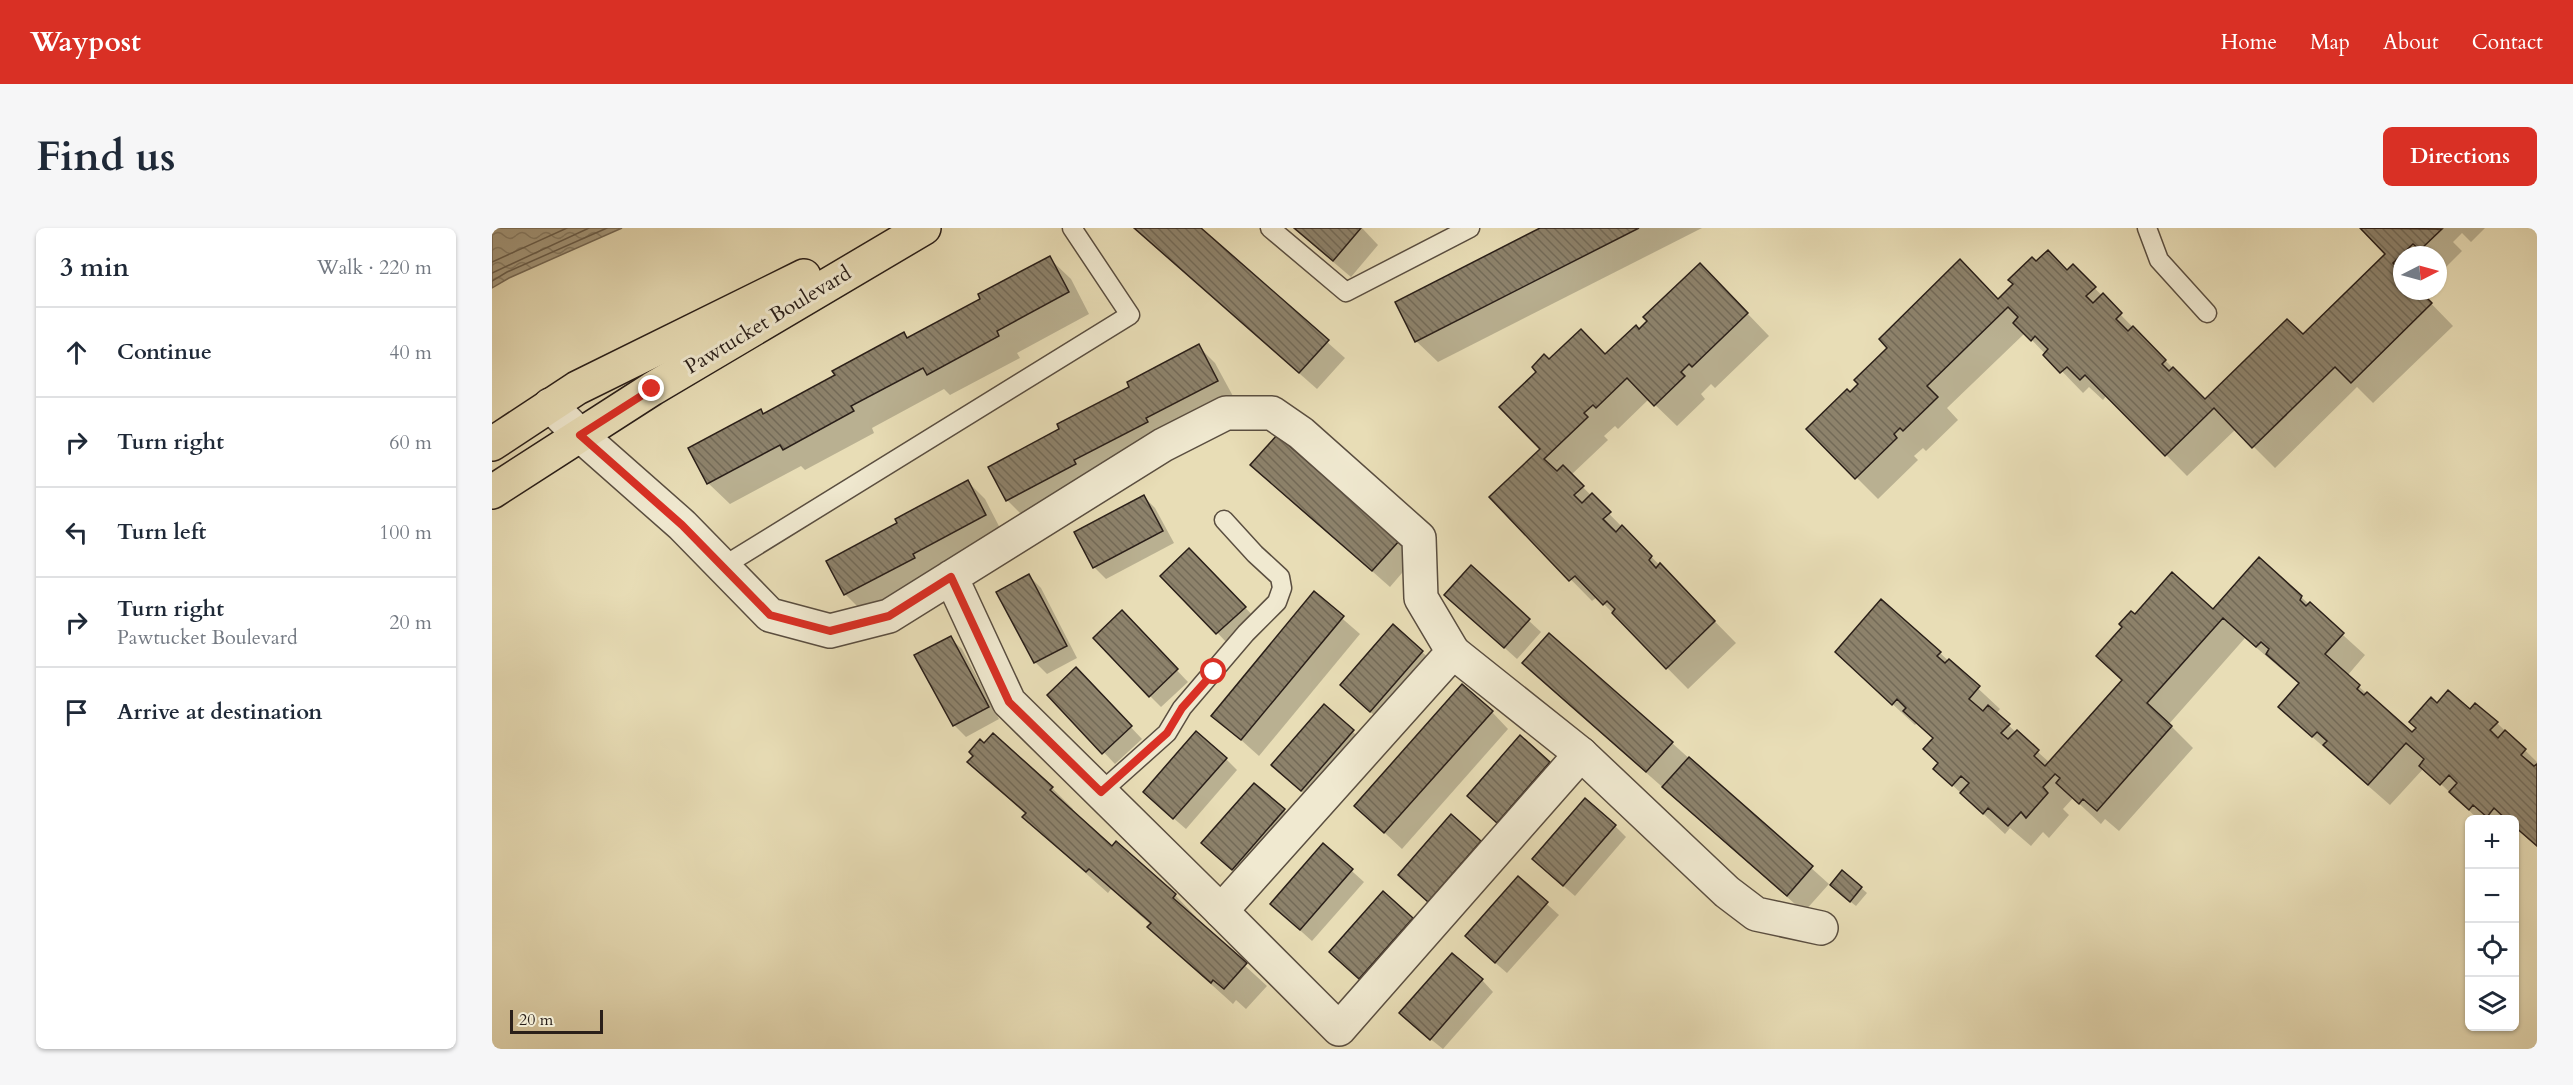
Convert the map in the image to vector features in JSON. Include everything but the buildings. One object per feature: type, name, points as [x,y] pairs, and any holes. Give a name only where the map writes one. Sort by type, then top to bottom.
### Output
[{"type":"main road","name":"Pawtucket Boulevard","points":[[492,444],[577,387],[880,239],[909,228]]},
{"type":"main road","name":"Pawtucket Boulevard","points":[[492,492],[652,389],[924,228]]},
{"type":"street","points":[[550,405],[580,435],[682,525],[770,615],[830,631],[889,616],[1163,445],[1226,413],[1272,413],[1301,433],[1419,538],[1421,598],[1453,652],[1581,754],[1727,892],[1756,914],[1821,928]]},
{"type":"street","points":[[951,577],[1009,702],[1339,1029],[1581,754]]},
{"type":"street","points":[[1221,911],[1453,652]]},
{"type":"lane","points":[[723,567],[1130,315],[1072,228]]},
{"type":"lane","points":[[1270,228],[1346,292],[1470,228]]},
{"type":"lane","points":[[2147,228],[2159,260],[2207,313]]},
{"type":"lane","points":[[1101,792],[1167,733],[1182,708],[1246,633],[1277,602],[1282,588],[1280,577],[1224,520]]},
{"type":"water","points":[[492,228],[622,228],[509,278],[492,288]]},
{"type":"route","points":[[652,389],[580,435],[682,525],[770,615],[830,631],[889,616],[951,577],[1009,702],[1101,792],[1167,733],[1182,708],[1214,672]]}]
